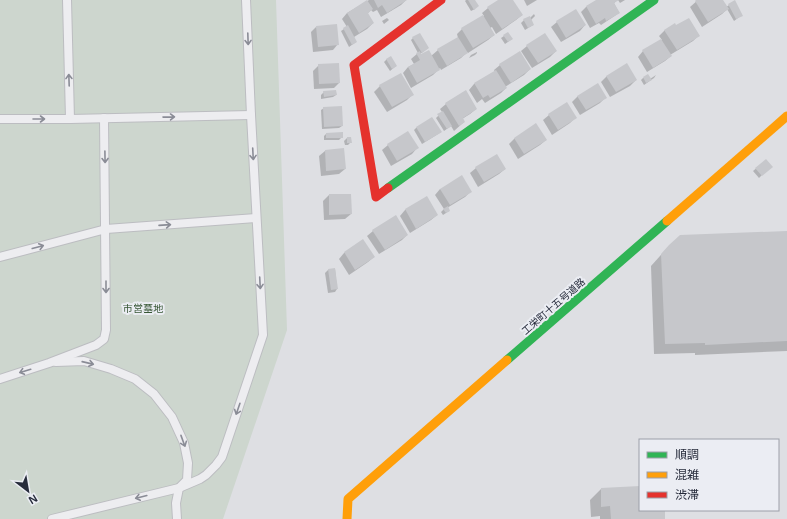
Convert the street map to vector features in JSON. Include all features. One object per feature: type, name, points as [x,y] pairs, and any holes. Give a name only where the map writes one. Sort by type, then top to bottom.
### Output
[{"type":"street","points":[[441,0],[354,65],[376,197],[654,0]]},
{"type":"street","name":"工栄町十五号道路","points":[[347,519],[348,500],[787,116]]},
{"type":"lane","points":[[67,0],[70,119]]},
{"type":"lane","points":[[52,519],[179,488],[206,475],[222,457],[263,334],[246,0]]},
{"type":"lane","points":[[0,118],[70,119],[251,115]]},
{"type":"lane","points":[[0,379],[50,363],[96,345],[104,339],[106,330],[106,229],[104,118]]},
{"type":"lane","points":[[0,257],[106,229],[256,218]]},
{"type":"lane","points":[[50,363],[84,361],[111,369],[135,379],[154,394],[172,417],[184,443],[188,463],[187,480],[179,488],[176,503],[177,519]]},
{"type":"green space","name":"市営墓地","points":[[0,0],[276,0],[287,330],[223,519],[0,519]]},
{"type":"building","points":[[367,0],[373,9],[368,13],[374,23],[359,33],[347,13]]},
{"type":"building","points":[[374,0],[407,0],[387,13],[382,5],[378,8]]},
{"type":"building","points":[[468,0],[475,0],[479,6],[474,10]]},
{"type":"building","points":[[498,0],[513,0],[523,15],[502,29],[487,7]]},
{"type":"building","points":[[596,0],[619,0],[614,3],[620,13],[606,21],[605,18],[596,24],[586,6]]},
{"type":"building","points":[[723,0],[729,9],[708,22],[695,1]]},
{"type":"building","points":[[735,0],[743,16],[736,19],[728,4]]},
{"type":"building","points":[[576,9],[586,25],[566,38],[556,21]]},
{"type":"building","points":[[483,15],[495,35],[473,48],[461,28]]},
{"type":"building","points":[[530,16],[534,25],[528,28],[523,19]]},
{"type":"building","points":[[689,18],[700,36],[677,50],[664,30],[675,23],[676,25]]},
{"type":"building","points":[[337,24],[339,45],[318,47],[316,26]]},
{"type":"building","points":[[348,25],[357,42],[352,45],[343,28]]},
{"type":"building","points":[[508,32],[513,39],[508,42],[503,35]]},
{"type":"building","points":[[420,33],[429,48],[422,53],[412,37]]},
{"type":"building","points":[[545,33],[557,51],[538,63],[526,45]]},
{"type":"building","points":[[458,37],[468,53],[447,66],[437,49]]},
{"type":"building","points":[[661,39],[672,56],[653,68],[642,50]]},
{"type":"building","points":[[429,50],[440,70],[417,83],[408,67],[420,60],[416,53],[420,51],[421,54]]},
{"type":"building","points":[[520,51],[531,69],[511,83],[499,64]]},
{"type":"building","points":[[391,56],[397,66],[392,69],[386,59]]},
{"type":"building","points":[[339,63],[340,83],[319,84],[318,64]]},
{"type":"building","points":[[627,63],[637,80],[616,92],[606,76]]},
{"type":"building","points":[[496,70],[507,88],[490,98],[488,95],[483,98],[474,83]]},
{"type":"building","points":[[401,73],[414,95],[392,107],[379,85]]},
{"type":"building","points":[[648,74],[652,80],[646,83],[643,77]]},
{"type":"building","points":[[598,83],[607,98],[586,110],[577,96]]},
{"type":"building","points":[[336,90],[337,95],[324,97],[323,91]]},
{"type":"building","points":[[466,90],[477,109],[463,118],[465,122],[459,126],[445,103]]},
{"type":"building","points":[[567,102],[577,118],[558,130],[548,114]]},
{"type":"building","points":[[342,106],[343,126],[324,127],[323,107]]},
{"type":"building","points":[[443,111],[452,126],[447,129],[437,114]]},
{"type":"building","points":[[432,117],[442,132],[425,142],[416,127]]},
{"type":"building","points":[[536,123],[547,140],[524,154],[514,138]]},
{"type":"building","points":[[408,131],[419,148],[397,161],[387,144]]},
{"type":"building","points":[[343,132],[343,138],[326,138],[326,133]]},
{"type":"building","points":[[347,137],[351,137],[352,143],[347,143]]},
{"type":"building","points":[[344,148],[346,169],[326,171],[325,150]]},
{"type":"building","points":[[497,154],[506,169],[484,182],[475,167]]},
{"type":"building","points":[[766,159],[773,167],[762,176],[755,168]]},
{"type":"building","points":[[462,175],[472,192],[450,205],[440,189]]},
{"type":"building","points":[[329,194],[351,194],[352,214],[329,215]]},
{"type":"building","points":[[427,196],[438,215],[416,229],[405,209]]},
{"type":"building","points":[[448,206],[450,211],[446,213],[443,209]]},
{"type":"building","points":[[396,215],[408,235],[385,250],[372,230]]},
{"type":"building","points":[[787,231],[787,341],[705,345],[705,343],[665,344],[661,254],[669,245],[680,235]]},
{"type":"building","points":[[363,239],[375,257],[355,270],[344,252]]},
{"type":"building","points":[[335,268],[338,289],[331,290],[328,269]]},
{"type":"building","points":[[639,486],[639,511],[665,511],[665,519],[611,519],[610,506],[601,507],[601,488]]},
{"type":"traffic: fast","points":[[388,188],[654,0]]},
{"type":"traffic: fast","points":[[507,360],[667,221]]},
{"type":"traffic: slow","points":[[667,221],[787,116]]},
{"type":"traffic: slow","points":[[347,519],[348,499],[507,360]]},
{"type":"traffic: jam","points":[[388,188],[376,197],[354,65],[441,0]]}]
